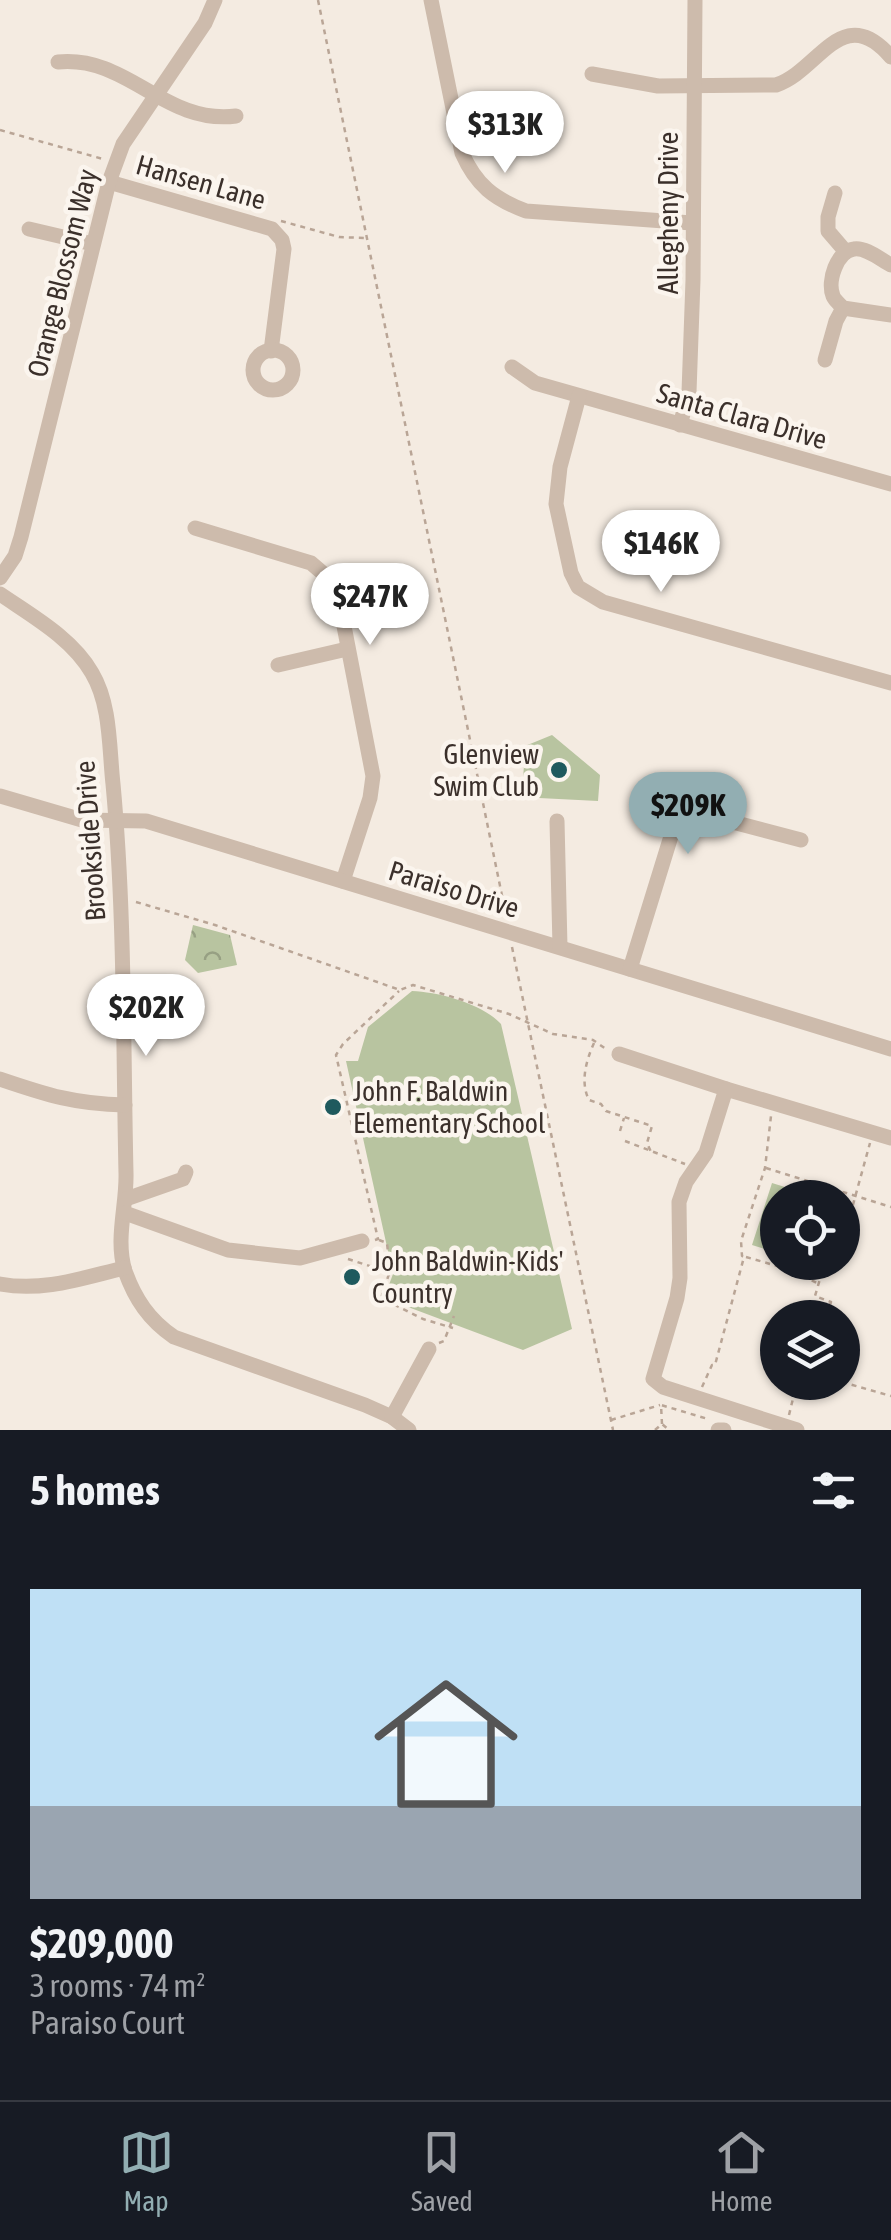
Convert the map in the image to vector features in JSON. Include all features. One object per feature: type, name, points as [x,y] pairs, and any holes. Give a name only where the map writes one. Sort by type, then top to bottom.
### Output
[{"type":"street","name":"Orange Blossom Way","points":[[0,578],[22,537],[109,182],[123,144],[205,22],[215,0]]},
{"type":"street","points":[[430,0],[462,153],[484,189],[504,203],[526,211],[692,223]]},
{"type":"street","name":"Allegheny Drive","points":[[680,425],[688,392],[696,0]]},
{"type":"street","points":[[592,74],[658,86],[759,87],[792,80],[832,41],[849,36],[865,37],[880,44],[891,57]]},
{"type":"street","points":[[58,62],[76,60],[104,68],[193,114],[236,116]]},
{"type":"street","name":"Hansen Lane","points":[[109,182],[272,229],[284,249],[270,351]]},
{"type":"street","points":[[835,193],[828,231],[846,252]]},
{"type":"street","points":[[29,229],[94,244]]},
{"type":"street","points":[[891,265],[865,250],[854,249],[836,264],[831,282],[833,295],[844,308],[891,315]]},
{"type":"street","points":[[824,360],[836,320],[844,308]]},
{"type":"street","name":"Santa Clara Drive","points":[[512,367],[535,383],[891,484]]},
{"type":"street","points":[[579,396],[560,467],[556,504],[571,573],[578,587],[603,602],[891,683]]},
{"type":"street","points":[[195,528],[295,557],[321,569],[338,595],[373,776],[370,798],[343,880]]},
{"type":"street","name":"Brookside Drive","points":[[0,594],[75,651],[92,674],[104,704],[116,820],[124,1002],[125,1206],[121,1244],[124,1268],[141,1306],[174,1337],[392,1418],[409,1430]]},
{"type":"street","points":[[278,665],[347,649]]},
{"type":"street","name":"Paraiso Drive","points":[[0,796],[82,820],[146,821],[891,1049]]},
{"type":"street","points":[[630,969],[672,832],[680,822],[706,815],[801,840]]},
{"type":"street","points":[[558,821],[560,948]]},
{"type":"street","points":[[124,1002],[158,1012]]},
{"type":"street","points":[[619,1054],[891,1138]]},
{"type":"street","points":[[0,1079],[60,1100],[125,1105]]},
{"type":"street","points":[[726,1089],[706,1153],[686,1182],[679,1202],[677,1298],[652,1379],[664,1387],[791,1428]]},
{"type":"street","points":[[125,1206],[183,1179],[186,1172]]},
{"type":"street","points":[[125,1206],[228,1250],[300,1258],[370,1240]]},
{"type":"street","points":[[0,1284],[49,1287],[124,1268]]},
{"type":"street","points":[[392,1418],[429,1349]]},
{"type":"path","points":[[318,0],[613,1430]]},
{"type":"path","points":[[0,130],[103,159],[101,166]]},
{"type":"path","points":[[272,229],[284,220],[340,237],[366,238]]},
{"type":"path","points":[[120,897],[215,925],[400,990]]},
{"type":"path","points":[[451,1328],[381,1298],[390,1273],[387,1242],[370,1240],[336,1055],[400,990],[413,986],[509,1014],[553,1034],[595,1041],[619,1054]]},
{"type":"path","points":[[595,1041],[587,1058],[584,1090],[589,1100],[601,1104],[606,1111],[652,1126],[646,1142],[651,1152]]},
{"type":"path","points":[[700,1398],[704,1381],[707,1382],[712,1365],[716,1364],[744,1257],[741,1241],[765,1168],[765,1146],[775,1104]]},
{"type":"path","points":[[620,1131],[625,1117]]},
{"type":"path","points":[[860,1181],[872,1132]]},
{"type":"path","points":[[624,1141],[696,1167]]},
{"type":"path","points":[[765,1168],[803,1180]]},
{"type":"path","points":[[860,1198],[891,1208]]},
{"type":"path","points":[[326,1251],[390,1273]]},
{"type":"path","points":[[744,1257],[791,1270],[818,1284]]},
{"type":"path","points":[[819,1280],[815,1296],[826,1300]]},
{"type":"path","points":[[429,1349],[444,1340],[454,1316]]},
{"type":"path","points":[[860,1387],[891,1396]]},
{"type":"path","points":[[791,1428],[795,1400]]},
{"type":"path","points":[[611,1420],[661,1405],[704,1417],[721,1430]]},
{"type":"path","points":[[656,1430],[662,1424],[661,1405]]},
{"type":"path","points":[[662,1424],[670,1430]]},
{"type":"green space","name":"Glenview Swim Club","points":[[552,735],[600,775],[598,801],[539,798],[528,790],[523,779],[524,765],[532,757],[525,746]]},
{"type":"green space","points":[[193,925],[230,935],[237,965],[198,973],[185,960]]},
{"type":"green space","points":[[412,991],[460,1000],[501,1024],[572,1329],[523,1350],[384,1298],[393,1274],[346,1061],[358,1061],[368,1027]]},
{"type":"green space","points":[[760,1220],[760,1248],[752,1245]]},
{"type":"place","name":"Glenview Swim Club","points":[[559,770]]},
{"type":"place","name":"John F. Baldwin Elementary School","points":[[333,1107]]},
{"type":"place","name":"John Baldwin-Kids' Country","points":[[352,1277]]}]
